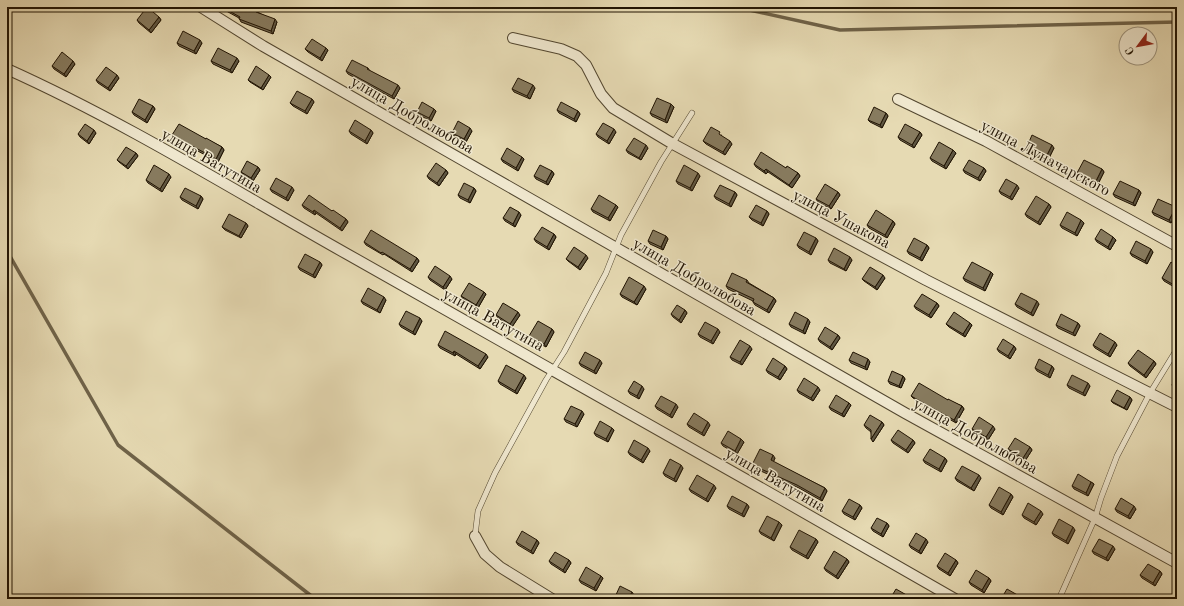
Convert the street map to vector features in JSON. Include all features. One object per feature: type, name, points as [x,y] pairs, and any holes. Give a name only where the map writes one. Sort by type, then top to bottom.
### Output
[{"type":"street","name":"улица Добролюбова","points":[[201,7],[263,46],[905,413],[1177,563]]},
{"type":"street","name":"улица Ушакова","points":[[513,38],[561,49],[577,56],[586,65],[600,94],[614,108],[673,144],[926,280],[1177,407]]},
{"type":"street","name":"улица Ватутина","points":[[11,71],[128,129],[736,473],[955,599]]},
{"type":"street","name":"улица Луначарского","points":[[898,99],[986,142],[1177,246]]},
{"type":"street","points":[[475,536],[485,554],[500,567],[552,599]]},
{"type":"lane","points":[[475,536],[478,511],[495,473],[552,369],[564,352],[596,292],[624,228],[661,162],[692,113]]},
{"type":"lane","points":[[1059,599],[1095,518],[1117,456],[1150,393],[1177,350]]},
{"type":"building","points":[[147,7],[159,17],[149,30],[137,20]]},
{"type":"building","points":[[222,7],[250,7],[257,10],[256,12],[275,19],[271,31],[239,19],[240,17]]},
{"type":"building","points":[[183,31],[200,40],[194,51],[177,43]]},
{"type":"building","points":[[312,39],[326,48],[320,58],[305,49]]},
{"type":"building","points":[[218,48],[237,58],[230,70],[211,61]]},
{"type":"building","points":[[62,52],[73,61],[64,74],[52,66]]},
{"type":"building","points":[[352,60],[398,85],[392,96],[346,71]]},
{"type":"building","points":[[256,66],[269,75],[261,88],[248,80]]},
{"type":"building","points":[[106,67],[117,75],[108,88],[96,80]]},
{"type":"building","points":[[518,78],[533,85],[527,96],[512,89]]},
{"type":"building","points":[[297,91],[312,99],[305,111],[290,103]]},
{"type":"building","points":[[657,98],[671,104],[665,120],[650,113]]},
{"type":"building","points":[[139,99],[153,106],[145,120],[132,112]]},
{"type":"building","points":[[422,102],[434,109],[429,118],[417,112]]},
{"type":"building","points":[[561,102],[578,111],[574,119],[557,110]]},
{"type":"building","points":[[874,107],[886,113],[880,125],[868,120]]},
{"type":"building","points":[[355,120],[371,130],[365,141],[349,131]]},
{"type":"building","points":[[458,121],[470,128],[464,139],[452,133]]},
{"type":"building","points":[[603,123],[614,129],[607,141],[596,134]]},
{"type":"building","points":[[85,124],[94,130],[87,141],[78,134]]},
{"type":"building","points":[[179,124],[222,147],[216,159],[172,135]]},
{"type":"building","points":[[905,124],[920,132],[912,145],[898,137]]},
{"type":"building","points":[[711,127],[720,132],[719,134],[730,141],[723,152],[703,141]]},
{"type":"building","points":[[1032,135],[1052,145],[1045,159],[1026,149]]},
{"type":"building","points":[[634,138],[646,145],[639,158],[626,150]]},
{"type":"building","points":[[939,142],[953,150],[944,166],[930,158]]},
{"type":"building","points":[[126,147],[136,153],[126,166],[117,160]]},
{"type":"building","points":[[507,148],[522,157],[516,168],[501,159]]},
{"type":"building","points":[[761,152],[786,168],[787,166],[798,173],[789,185],[766,169],[764,171],[754,164]]},
{"type":"building","points":[[969,160],[984,168],[978,178],[963,170]]},
{"type":"building","points":[[1084,160],[1102,169],[1095,183],[1077,173]]},
{"type":"building","points":[[247,161],[258,167],[251,178],[241,172]]},
{"type":"building","points":[[436,163],[446,170],[437,183],[427,176]]},
{"type":"building","points":[[154,165],[169,174],[160,189],[146,180]]},
{"type":"building","points":[[540,165],[552,171],[546,182],[534,176]]},
{"type":"building","points":[[684,165],[698,173],[690,188],[676,181]]},
{"type":"building","points":[[276,178],[292,187],[286,198],[270,189]]},
{"type":"building","points":[[1006,179],[1017,185],[1010,197],[999,191]]},
{"type":"building","points":[[1120,181],[1139,190],[1133,203],[1113,194]]},
{"type":"building","points":[[464,183],[474,188],[468,200],[458,195]]},
{"type":"building","points":[[825,184],[838,192],[829,206],[816,199]]},
{"type":"building","points":[[720,185],[735,192],[729,204],[714,196]]},
{"type":"building","points":[[185,188],[201,196],[196,206],[180,197]]},
{"type":"building","points":[[309,195],[346,219],[340,228],[314,210],[313,212],[302,205]]},
{"type":"building","points":[[599,195],[616,205],[608,218],[591,209]]},
{"type":"building","points":[[1036,196],[1049,204],[1038,222],[1025,214]]},
{"type":"building","points":[[1158,199],[1176,207],[1169,220],[1152,212]]},
{"type":"building","points":[[756,205],[767,211],[761,223],[749,217]]},
{"type":"building","points":[[510,207],[519,212],[513,224],[503,218]]},
{"type":"building","points":[[876,210],[893,221],[885,235],[867,225]]},
{"type":"building","points":[[1067,212],[1081,220],[1075,233],[1060,225]]},
{"type":"building","points":[[229,214],[246,223],[239,236],[222,227]]},
{"type":"building","points":[[542,227],[554,234],[547,247],[534,239]]},
{"type":"building","points":[[1101,229],[1113,237],[1108,247],[1095,239]]},
{"type":"building","points":[[371,230],[417,258],[410,269],[364,242]]},
{"type":"building","points":[[653,230],[666,236],[661,247],[648,241]]},
{"type":"building","points":[[804,232],[816,238],[809,252],[797,245]]},
{"type":"building","points":[[914,238],[927,245],[920,258],[907,251]]},
{"type":"building","points":[[1136,241],[1151,249],[1145,261],[1130,253]]},
{"type":"building","points":[[574,247],[586,255],[578,267],[566,259]]},
{"type":"building","points":[[834,248],[850,257],[844,269],[828,260]]},
{"type":"building","points":[[305,254],[320,262],[313,275],[298,267]]},
{"type":"building","points":[[972,262],[991,272],[983,288],[963,278]]},
{"type":"building","points":[[1171,262],[1177,266],[1177,279],[1174,285],[1162,278]]},
{"type":"building","points":[[435,266],[450,276],[443,287],[428,277]]},
{"type":"building","points":[[870,267],[883,275],[875,287],[862,279]]},
{"type":"building","points":[[732,273],[747,280],[746,282],[774,298],[767,310],[753,302],[754,299],[726,286]]},
{"type":"building","points":[[629,277],[644,286],[634,302],[620,294]]},
{"type":"building","points":[[469,283],[484,292],[476,305],[461,296]]},
{"type":"building","points":[[368,288],[384,297],[377,310],[361,301]]},
{"type":"building","points":[[1021,293],[1037,301],[1031,313],[1015,304]]},
{"type":"building","points":[[922,294],[937,303],[929,315],[914,306]]},
{"type":"building","points":[[503,303],[518,312],[510,324],[496,315]]},
{"type":"building","points":[[677,305],[685,310],[679,320],[671,314]]},
{"type":"building","points":[[406,311],[420,318],[413,332],[399,324]]},
{"type":"building","points":[[795,312],[808,319],[803,331],[789,324]]},
{"type":"building","points":[[954,312],[970,323],[963,334],[946,324]]},
{"type":"building","points":[[1061,314],[1078,323],[1073,333],[1056,325]]},
{"type":"building","points":[[538,321],[552,329],[544,344],[529,336]]},
{"type":"building","points":[[705,322],[718,329],[711,341],[698,334]]},
{"type":"building","points":[[825,327],[838,335],[830,347],[818,339]]},
{"type":"building","points":[[445,331],[486,354],[478,366],[454,351],[453,353],[438,345]]},
{"type":"building","points":[[1100,333],[1115,342],[1108,354],[1093,345]]},
{"type":"building","points":[[1003,339],[1014,346],[1008,356],[997,349]]},
{"type":"building","points":[[740,340],[750,346],[740,362],[730,357]]},
{"type":"building","points":[[1138,350],[1154,361],[1144,375],[1128,363]]},
{"type":"building","points":[[585,352],[600,360],[594,371],[579,363]]},
{"type":"building","points":[[853,352],[868,359],[865,367],[849,360]]},
{"type":"building","points":[[773,358],[785,366],[778,377],[766,370]]},
{"type":"building","points":[[1039,359],[1052,366],[1048,375],[1035,368]]},
{"type":"building","points":[[506,365],[524,375],[515,391],[498,381]]},
{"type":"building","points":[[892,371],[903,376],[899,386],[888,381]]},
{"type":"building","points":[[1072,375],[1088,383],[1083,393],[1067,385]]},
{"type":"building","points":[[1177,377],[1177,388],[1172,385]]},
{"type":"building","points":[[804,378],[818,387],[811,398],[797,390]]},
{"type":"building","points":[[634,381],[642,386],[637,396],[628,391]]},
{"type":"building","points":[[919,383],[948,400],[962,406],[954,420],[911,396]]},
{"type":"building","points":[[1117,390],[1130,397],[1124,408],[1111,401]]},
{"type":"building","points":[[836,395],[849,403],[842,414],[829,407]]},
{"type":"building","points":[[661,396],[676,404],[670,415],[655,406]]},
{"type":"building","points":[[571,406],[582,411],[575,424],[564,419]]},
{"type":"building","points":[[694,413],[708,422],[702,433],[687,424]]},
{"type":"building","points":[[870,415],[882,422],[871,439],[871,430],[864,425]]},
{"type":"building","points":[[979,417],[993,426],[986,437],[972,429]]},
{"type":"building","points":[[600,421],[612,428],[606,439],[594,433]]},
{"type":"building","points":[[898,430],[913,440],[906,450],[891,440]]},
{"type":"building","points":[[728,431],[741,439],[735,451],[721,443]]},
{"type":"building","points":[[1015,438],[1030,447],[1023,458],[1008,449]]},
{"type":"building","points":[[634,440],[648,448],[641,460],[628,452]]},
{"type":"building","points":[[760,449],[773,455],[771,460],[825,488],[820,498],[797,485],[752,465]]},
{"type":"building","points":[[930,449],[945,458],[939,469],[923,460]]},
{"type":"building","points":[[670,459],[681,465],[674,479],[663,473]]},
{"type":"building","points":[[962,466],[979,475],[971,488],[955,478]]},
{"type":"building","points":[[1078,474],[1091,482],[1086,493],[1072,486]]},
{"type":"building","points":[[697,475],[714,485],[706,499],[689,489]]},
{"type":"building","points":[[999,487],[1011,494],[1001,512],[989,505]]},
{"type":"building","points":[[732,496],[747,504],[742,514],[727,506]]},
{"type":"building","points":[[1121,498],[1134,506],[1128,516],[1115,509]]},
{"type":"building","points":[[849,499],[860,505],[853,517],[842,511]]},
{"type":"building","points":[[1028,503],[1041,511],[1034,522],[1022,515]]},
{"type":"building","points":[[767,516],[779,522],[771,538],[759,531]]},
{"type":"building","points":[[877,518],[887,523],[881,534],[871,528]]},
{"type":"building","points":[[1059,519],[1073,527],[1066,541],[1052,533]]},
{"type":"building","points":[[799,530],[816,539],[806,556],[790,547]]},
{"type":"building","points":[[522,531],[537,540],[531,551],[516,542]]},
{"type":"building","points":[[916,533],[926,539],[919,551],[909,545]]},
{"type":"building","points":[[1099,539],[1113,546],[1106,558],[1092,551]]},
{"type":"building","points":[[834,551],[847,559],[836,576],[824,568]]},
{"type":"building","points":[[555,552],[569,560],[563,570],[549,561]]},
{"type":"building","points":[[945,553],[956,560],[948,573],[937,566]]},
{"type":"building","points":[[1148,564],[1160,571],[1153,583],[1140,575]]},
{"type":"building","points":[[586,567],[601,576],[594,588],[579,580]]},
{"type":"building","points":[[976,570],[989,578],[982,590],[969,582]]},
{"type":"building","points":[[620,586],[632,592],[628,599],[619,599],[615,597]]},
{"type":"building","points":[[896,589],[910,597],[909,599],[890,599]]},
{"type":"building","points":[[1007,589],[1021,597],[1020,599],[1001,599]]},
{"type":"building","points":[[1177,589],[1177,599],[1173,596]]},
{"type":"waterway","points":[[736,7],[840,30],[1177,22]]},
{"type":"waterway","points":[[7,251],[118,445],[314,598],[313,599]]}]
